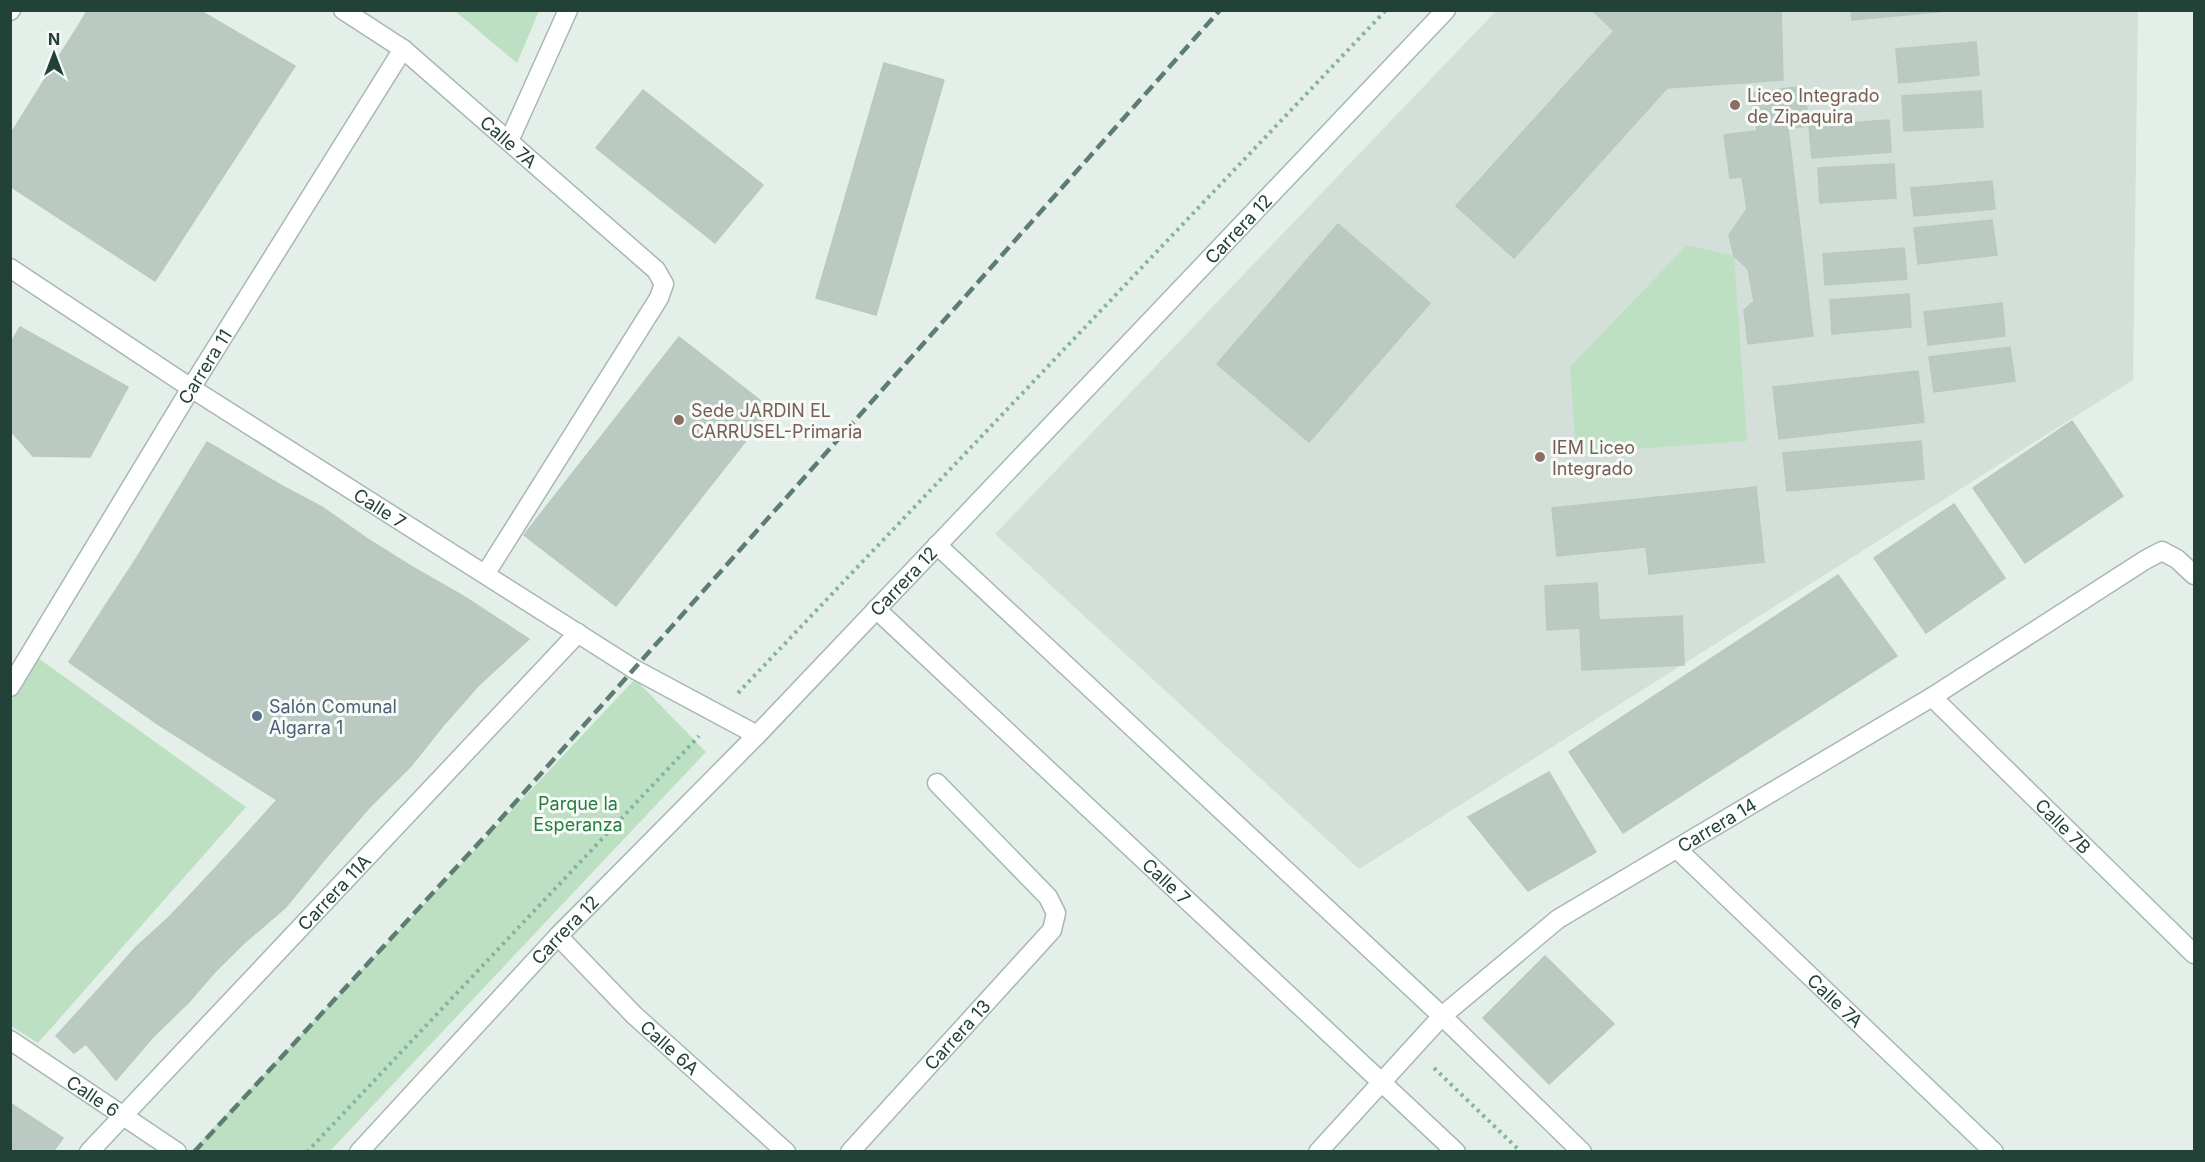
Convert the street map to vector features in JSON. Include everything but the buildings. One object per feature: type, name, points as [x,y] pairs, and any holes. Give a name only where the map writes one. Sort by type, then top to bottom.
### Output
[{"type":"street","name":"Calle 7A","points":[[343,10],[403,50],[656,270],[664,284],[659,298],[486,573]]},
{"type":"street","points":[[509,141],[568,10]]},
{"type":"street","name":"Carrera 12","points":[[359,1152],[558,936],[757,735],[1446,10]]},
{"type":"street","name":"Carrera 11","points":[[10,687],[190,388],[403,50]]},
{"type":"street","name":"Calle 7","points":[[10,268],[190,388],[486,573],[634,669],[720,713],[757,735]]},
{"type":"street","points":[[937,545],[1442,1016],[1582,1152]]},
{"type":"street","name":"Carrera 14","points":[[1318,1152],[1442,1016],[1558,919],[1932,697],[2162,551],[2177,559],[2194,575]]},
{"type":"street","name":"Calle 7","points":[[876,609],[1456,1152]]},
{"type":"street","name":"Carrera 11A","points":[[89,1152],[578,633]]},
{"type":"street","name":"Calle 7B","points":[[1932,697],[2194,954]]},
{"type":"street","name":"Carrera 13","points":[[850,1152],[1052,930],[1056,913],[1048,897],[937,783]]},
{"type":"street","name":"Calle 7A","points":[[1677,849],[1994,1152]]},
{"type":"street","name":"Calle 6A","points":[[558,936],[634,1015],[786,1152]]},
{"type":"street","name":"Calle 6","points":[[10,1040],[124,1114],[177,1152]]},
{"type":"path","points":[[307,1152],[1386,10]]},
{"type":"path","points":[[1431,1066],[1521,1152]]},
{"type":"shaded area","name":"IEM Liceo Integrado","points":[[1496,11],[2138,11],[2133,380],[1359,869],[995,534]]},
{"type":"green space","points":[[539,10],[517,63],[455,11]]},
{"type":"green space","points":[[1687,245],[1734,256],[1747,441],[1576,453],[1570,367]]},
{"type":"green space","points":[[38,658],[246,807],[38,1043],[11,1026],[10,703]]},
{"type":"green space","name":"Parque la Esperanza","points":[[635,679],[706,752],[330,1151],[191,1152]]},
{"type":"railway","points":[[194,1152],[489,832],[1220,10]]},
{"type":"place","name":"Liceo Integrado de Zipaquira","points":[[1735,105]]},
{"type":"place","name":"Sede JARDIN EL CARRUSEL-Primaria","points":[[679,420]]},
{"type":"place","name":"IEM Liceo Integrado","points":[[1540,457]]},
{"type":"place","name":"Salón Comunal Algarra 1","points":[[257,716]]}]
